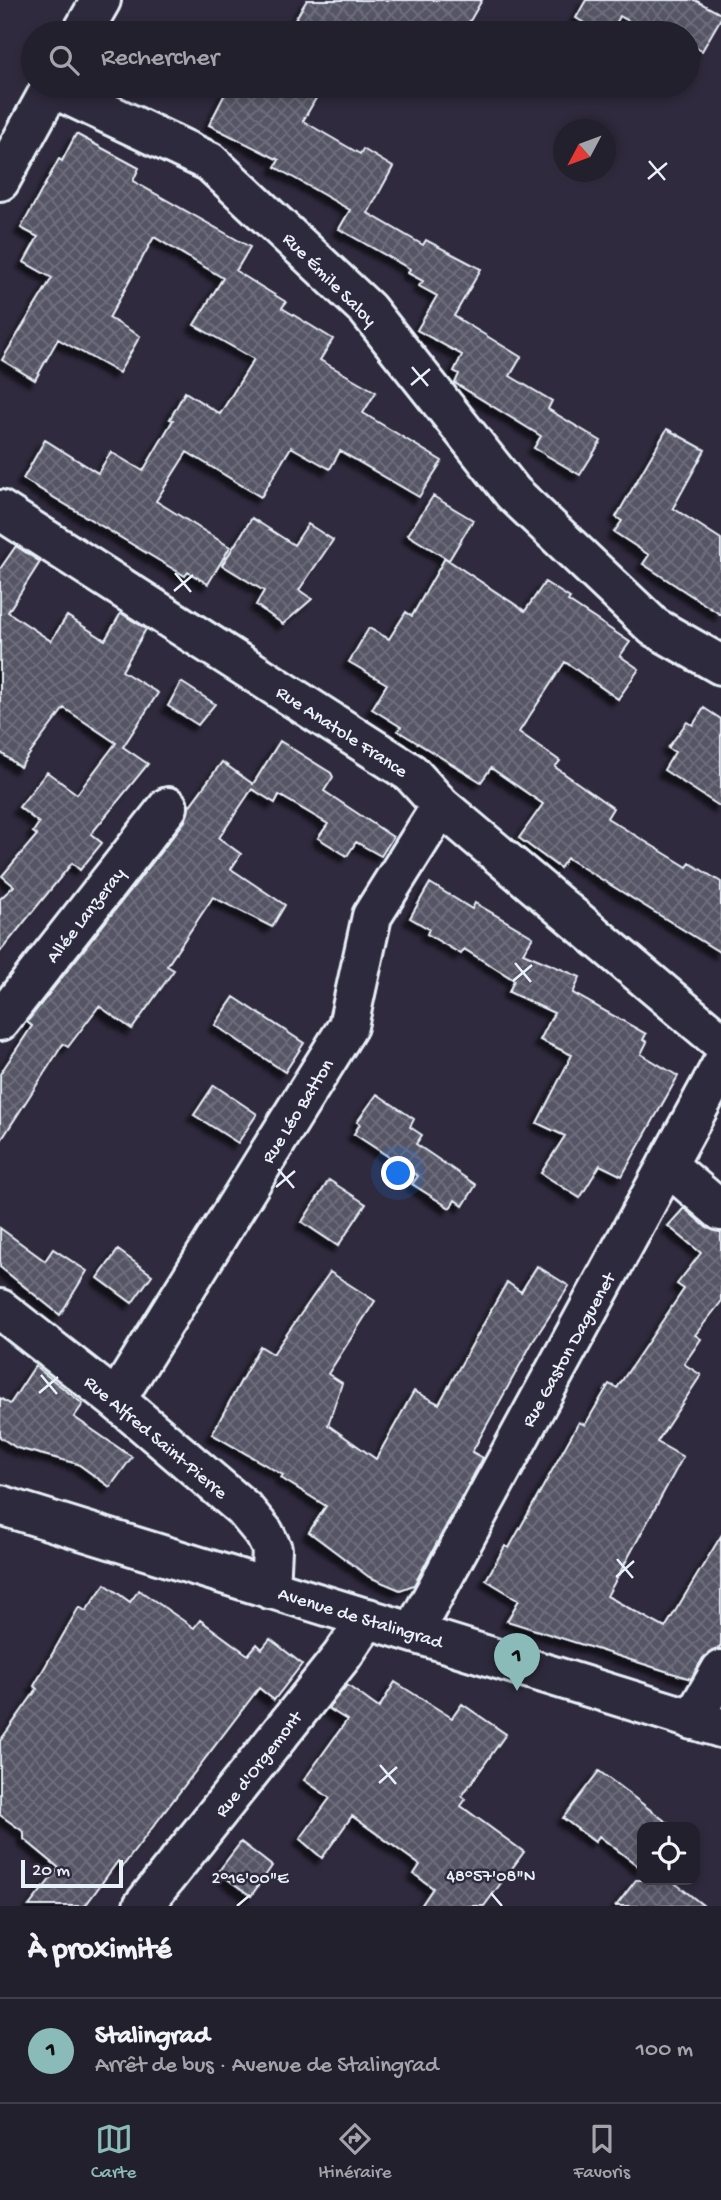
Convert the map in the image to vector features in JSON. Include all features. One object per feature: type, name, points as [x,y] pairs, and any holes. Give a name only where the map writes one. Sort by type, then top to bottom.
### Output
[{"type":"street","points":[[89,21],[101,0]]},
{"type":"street","points":[[0,181],[45,98]]},
{"type":"street","name":"Rue Émile Saloy","points":[[77,98],[210,162],[367,309],[513,493],[654,627],[721,665]]},
{"type":"street","name":"Rue Anatole France","points":[[0,510],[411,773],[441,806],[721,1042]]},
{"type":"street","name":"Rue Léo Batton","points":[[116,1399],[348,1026],[372,916],[441,806]]},
{"type":"street","name":"Allée Lanzeray","points":[[0,1021],[168,807]]},
{"type":"street","name":"Rue Gaston Daguenet","points":[[414,1632],[721,1066]]},
{"type":"street","points":[[667,1166],[721,1211]]},
{"type":"street","name":"Rue Alfred Saint-Pierre","points":[[0,1308],[116,1399],[214,1481],[264,1533],[272,1549],[270,1589]]},
{"type":"street","name":"Avenue de Stalingrad","points":[[0,1505],[707,1724]]},
{"type":"street","name":"Rue d'Orgemont","points":[[156,1902],[368,1618]]},
{"type":"street","points":[[707,1724],[721,1670]]},
{"type":"building","points":[[307,0],[482,0],[470,21],[294,21]]},
{"type":"building","points":[[586,0],[695,0],[721,14],[702,51],[700,21],[629,21],[620,16],[617,21],[581,21],[576,18]]},
{"type":"building","points":[[223,98],[316,98],[303,121],[360,154],[363,149],[393,167],[368,213],[423,245],[426,240],[481,269],[454,316],[521,357],[510,376],[552,401],[548,409],[601,441],[580,475],[534,448],[541,436],[455,383],[459,374],[454,371],[462,355],[417,330],[437,296],[419,286],[423,281],[408,273],[410,269],[339,229],[350,210],[275,167],[279,160],[209,125]]},
{"type":"building","points":[[76,134],[139,168],[133,181],[250,247],[236,271],[286,302],[282,308],[333,339],[320,360],[376,392],[363,413],[442,461],[419,497],[340,451],[330,469],[291,447],[261,497],[187,452],[156,501],[230,547],[208,584],[188,572],[185,576],[23,479],[45,440],[98,473],[111,452],[143,471],[173,420],[170,419],[185,392],[220,414],[254,359],[194,325],[223,278],[154,237],[109,318],[140,336],[119,373],[58,339],[35,380],[2,360],[52,278],[24,262],[38,237],[21,228]]},
{"type":"building","points":[[667,429],[705,450],[673,508],[721,539],[721,615],[643,564],[649,555],[614,532],[622,521],[616,517]]},
{"type":"building","points":[[433,496],[473,520],[449,560],[408,535]]},
{"type":"building","points":[[252,518],[294,545],[308,524],[333,540],[299,590],[312,599],[283,624],[256,605],[264,591],[222,565]]},
{"type":"building","points":[[16,546],[40,562],[8,612],[51,641],[67,616],[105,640],[121,613],[146,629],[122,671],[158,693],[123,747],[148,764],[91,834],[102,843],[80,870],[72,863],[0,952],[0,899],[14,886],[2,876],[37,835],[33,832],[39,823],[19,807],[47,772],[77,794],[116,743],[64,708],[20,767],[0,752],[0,569]]},
{"type":"building","points":[[445,558],[525,611],[545,582],[570,598],[568,601],[630,642],[620,656],[639,669],[618,699],[565,662],[519,732],[560,761],[555,767],[613,808],[607,818],[687,867],[690,863],[721,882],[721,953],[567,858],[560,868],[519,838],[543,804],[491,768],[481,782],[398,731],[401,727],[372,709],[387,684],[349,662],[369,628],[389,639],[406,612],[412,616]]},
{"type":"building","points":[[181,682],[215,704],[198,725],[168,706]]},
{"type":"building","points":[[704,708],[721,719],[721,807],[664,770],[675,752],[668,748],[687,722],[693,725]]},
{"type":"building","points":[[280,741],[331,773],[333,777],[324,791],[393,837],[381,856],[356,842],[347,856],[318,838],[328,824],[279,795],[275,803],[252,789],[219,838],[241,854],[231,869],[285,905],[272,927],[213,897],[167,966],[174,970],[132,1029],[99,1006],[68,1047],[63,1044],[0,1142],[0,1074],[32,1026],[27,1022],[185,821],[189,807],[222,762],[253,784]]},
{"type":"building","points":[[430,883],[472,909],[475,903],[533,937],[523,953],[580,977],[573,993],[646,1034],[643,1040],[647,1042],[641,1054],[678,1076],[622,1176],[600,1165],[580,1198],[541,1173],[565,1136],[537,1123],[572,1055],[540,1040],[554,1013],[509,992],[514,980],[464,949],[461,954],[427,934],[429,929],[410,918]]},
{"type":"building","points":[[234,997],[304,1043],[285,1072],[215,1025]]},
{"type":"building","points":[[214,1085],[257,1114],[238,1143],[194,1115]]},
{"type":"building","points":[[377,1094],[414,1119],[410,1127],[422,1135],[416,1144],[476,1185],[463,1206],[455,1200],[450,1208],[412,1184],[418,1176],[354,1134],[360,1124],[357,1122]]},
{"type":"building","points":[[329,1180],[366,1204],[338,1246],[302,1222]]},
{"type":"building","points":[[684,1208],[707,1228],[721,1232],[721,1302],[695,1335],[701,1339],[684,1364],[701,1375],[657,1442],[683,1457],[607,1596],[665,1628],[721,1536],[721,1646],[703,1658],[691,1679],[507,1621],[519,1600],[486,1580],[505,1546],[509,1548],[579,1422],[585,1425],[609,1384],[617,1388],[684,1289],[677,1284],[701,1253],[668,1226]]},
{"type":"building","points":[[0,1228],[45,1261],[53,1249],[87,1271],[60,1315],[0,1267]]},
{"type":"building","points":[[118,1250],[152,1275],[132,1303],[98,1278]]},
{"type":"building","points":[[537,1266],[569,1286],[532,1343],[472,1452],[483,1458],[414,1585],[400,1590],[369,1577],[309,1532],[326,1506],[281,1478],[283,1475],[212,1434],[260,1346],[273,1354],[330,1272],[375,1301],[328,1374],[342,1383],[328,1425],[376,1459],[414,1391],[439,1404],[507,1282],[521,1292]]},
{"type":"building","points":[[35,1366],[83,1404],[74,1417],[132,1457],[110,1487],[78,1464],[17,1448],[0,1437],[0,1398],[10,1404]]},
{"type":"building","points":[[105,1584],[130,1602],[139,1590],[194,1628],[200,1620],[248,1655],[257,1644],[262,1649],[270,1639],[302,1664],[274,1700],[259,1688],[123,1866],[118,1861],[85,1906],[29,1906],[59,1868],[24,1839],[24,1832],[0,1815],[0,1741],[37,1689],[34,1686],[79,1607],[86,1611]]},
{"type":"building","points":[[395,1682],[452,1718],[462,1704],[506,1734],[462,1796],[466,1799],[461,1806],[524,1852],[484,1906],[421,1906],[433,1888],[414,1874],[420,1865],[352,1816],[322,1858],[300,1839],[330,1798],[304,1780],[347,1720],[328,1708],[347,1685],[379,1708]]},
{"type":"building","points":[[599,1771],[666,1822],[637,1822],[637,1865],[599,1836],[595,1842],[563,1818]]},
{"type":"building","points":[[241,1842],[272,1866],[251,1896],[218,1872]]},
{"type":"building","points":[[637,1880],[637,1885],[677,1885],[704,1906],[616,1906]]},
{"type":"place","name":"Stalingrad","points":[[517,1691]]}]
